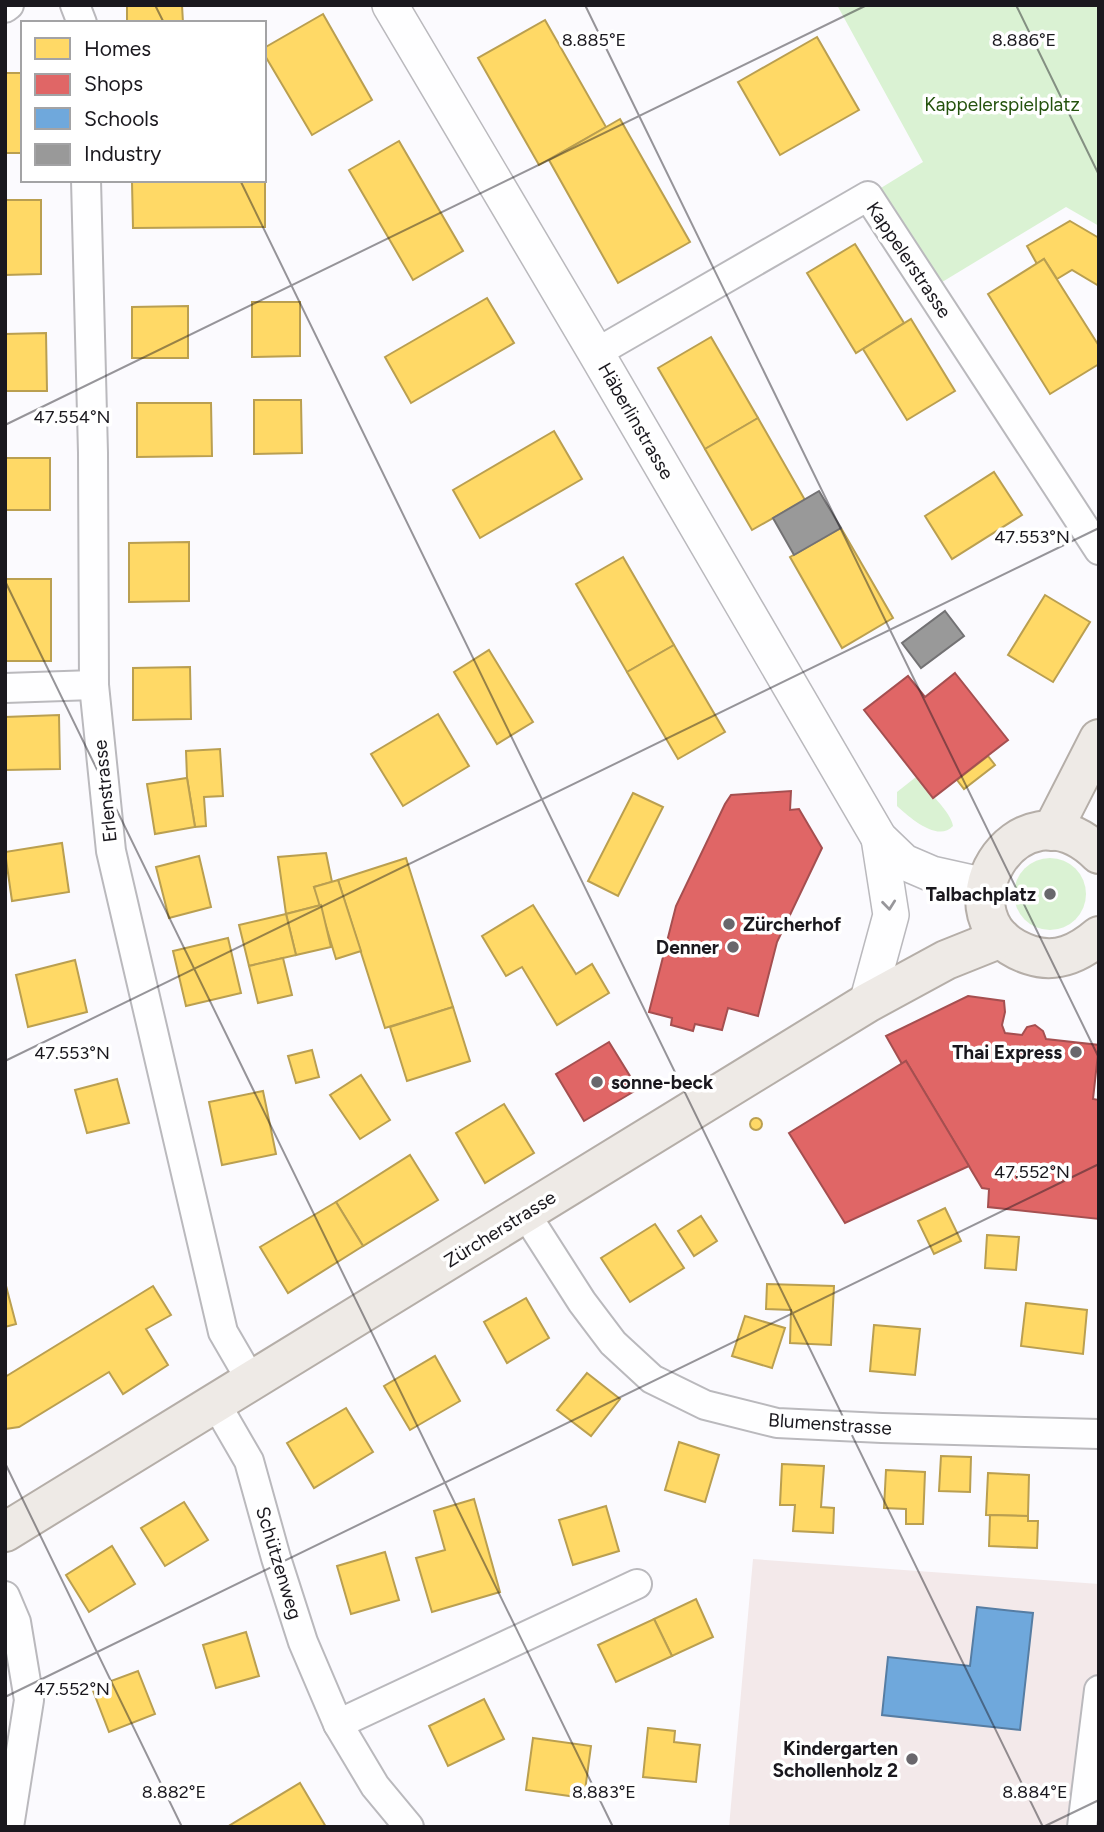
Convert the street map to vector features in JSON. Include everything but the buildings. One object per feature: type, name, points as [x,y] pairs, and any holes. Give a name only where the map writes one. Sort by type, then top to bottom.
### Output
[{"type":"main road","points":[[1052,831],[1099,739]]},
{"type":"main road","points":[[1099,854],[1071,834],[1052,831],[1033,833],[1016,840],[1002,852],[991,868],[985,904],[991,922],[1001,938],[1019,952],[1040,959],[1062,958],[1083,950],[1099,936]]},
{"type":"main road","name":"Zürcherstrasse","points":[[5,1532],[867,1003],[946,961],[1001,938]]},
{"type":"street","name":"Häberlinstrasse","points":[[390,5],[879,838],[904,862],[932,874],[986,886]]},
{"type":"street","name":"Erlenstrasse","points":[[86,182],[93,453],[94,685],[111,851],[223,1332],[252,1382]]},
{"type":"street","name":"Kappelerstrasse","points":[[596,353],[868,195],[1099,550]]},
{"type":"street","points":[[5,688],[94,685]]},
{"type":"street","name":"Häberlinstrasse","points":[[867,1003],[891,915],[879,838]]},
{"type":"street","name":"Blumenstrasse","points":[[525,1213],[582,1302],[612,1343],[652,1379],[705,1405],[777,1423],[1099,1434]]},
{"type":"street","name":"Schützenweg","points":[[216,1404],[250,1461],[276,1558],[303,1642],[338,1724],[375,1786],[410,1827]]},
{"type":"street","points":[[338,1724],[637,1584]]},
{"type":"street","points":[[5,1596],[16,1622],[29,1700],[9,1827]]},
{"type":"street","points":[[1082,1827],[1099,1690]]},
{"type":"shaded area","name":"Kindergarten Schollenholz 2","points":[[753,1559],[1099,1584],[1099,1690],[1082,1827],[729,1827]]},
{"type":"green space","name":"Kappelerspielplatz","points":[[837,5],[1099,5],[1099,226],[1066,207],[929,290],[868,196],[923,162]]},
{"type":"green space","points":[[916,777],[952,821],[953,826],[947,830],[932,830],[897,806],[897,792]]},
{"type":"green space","points":[[1050,858],[1070,864],[1080,874],[1086,894],[1080,914],[1070,924],[1050,930],[1030,924],[1020,914],[1014,894],[1020,874],[1030,864]]},
{"type":"place","name":"Talbachplatz","points":[[1050,894]]},
{"type":"place","name":"Zürcherhof","points":[[729,924]]},
{"type":"place","name":"Denner","points":[[733,947]]},
{"type":"place","name":"Thai Express","points":[[1076,1052]]},
{"type":"place","name":"sonne-beck","points":[[597,1082]]},
{"type":"place","name":"Kindergarten Schollenholz 2","points":[[912,1759]]}]
